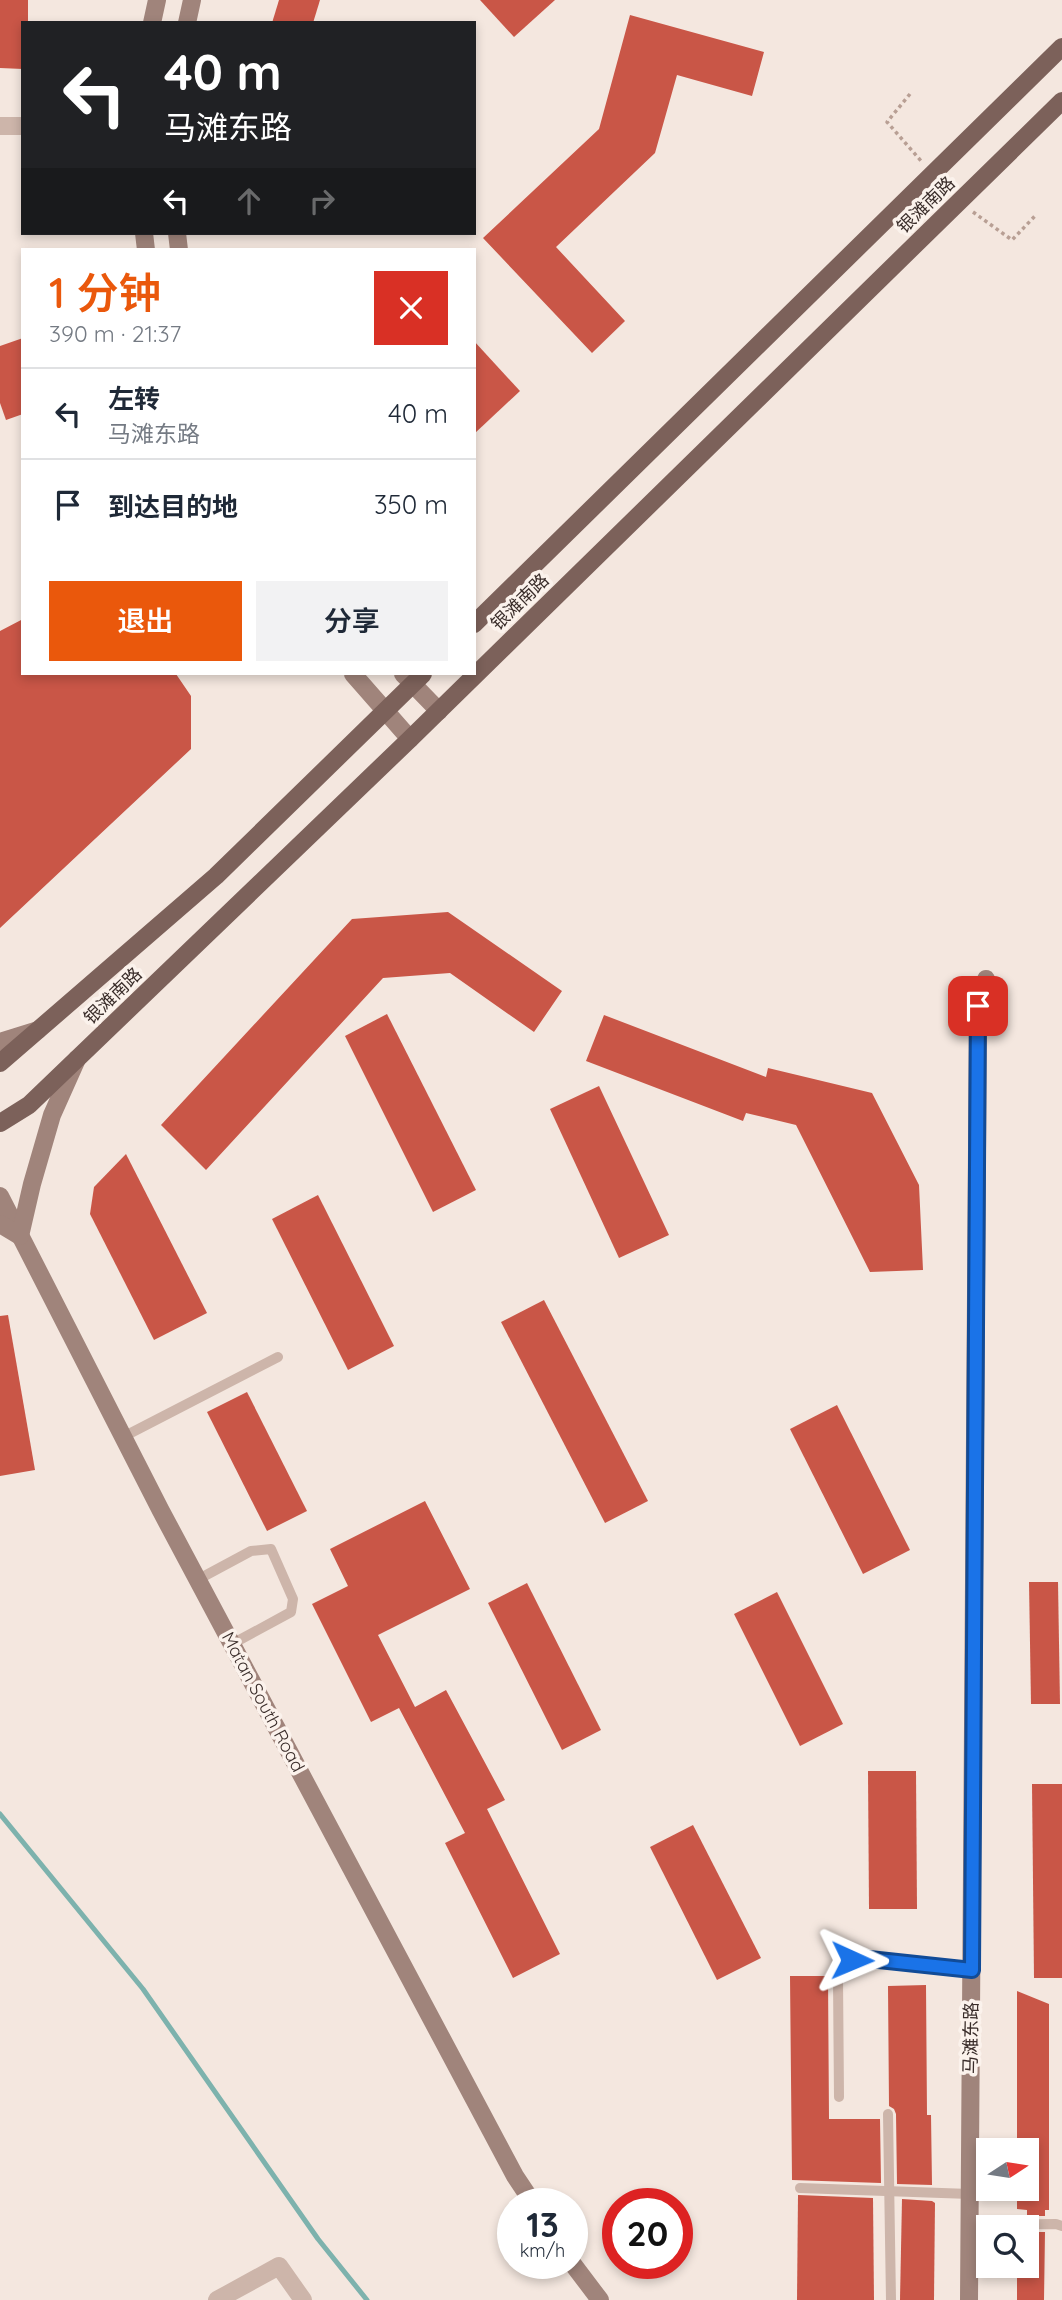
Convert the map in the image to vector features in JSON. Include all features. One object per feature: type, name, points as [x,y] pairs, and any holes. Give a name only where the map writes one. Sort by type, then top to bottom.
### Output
[{"type":"main road","points":[[153,21],[158,0]]},
{"type":"main road","points":[[187,21],[192,0]]},
{"type":"main road","name":"银滩南路","points":[[476,622],[1062,47]]},
{"type":"main road","name":"银滩南路","points":[[476,675],[1062,101]]},
{"type":"main road","points":[[354,675],[384,712],[411,739]]},
{"type":"main road","name":"银滩南路","points":[[0,1123],[29,1105],[476,675]]},
{"type":"main road","points":[[413,677],[439,711]]},
{"type":"main road","name":"银滩南路","points":[[0,1063],[216,876],[384,712],[413,677]]},
{"type":"main road","name":"马滩东路","points":[[969,2300],[978,1006],[986,979]]},
{"type":"main road","points":[[0,1042],[38,1030]]},
{"type":"main road","points":[[0,1224],[20,1236],[52,1115],[77,1059]]},
{"type":"main road","name":"Matan South Road","points":[[0,1196],[197,1580],[523,2188]]},
{"type":"main road","points":[[584,2279],[600,2300]]},
{"type":"street","points":[[0,126],[21,126]]},
{"type":"street","points":[[216,2300],[279,2266],[303,2300]]},
{"type":"lane","points":[[123,1437],[278,1357]]},
{"type":"lane","points":[[197,1580],[251,1551],[271,1549],[293,1599],[291,1612],[232,1644]]},
{"type":"lane","points":[[839,2097],[838,1979],[846,1965],[860,1958],[972,1970]]},
{"type":"lane","points":[[888,2114],[891,2300]]},
{"type":"lane","points":[[800,2188],[970,2194]]},
{"type":"lane","points":[[969,2225],[1062,2226]]},
{"type":"path","points":[[911,94],[887,122],[932,174]]},
{"type":"path","points":[[959,201],[1012,240],[1035,216]]},
{"type":"building","points":[[0,0],[28,0],[28,21],[21,21],[21,69],[0,68]]},
{"type":"building","points":[[279,0],[320,0],[314,21],[273,21]]},
{"type":"building","points":[[480,0],[555,0],[514,37]]},
{"type":"building","points":[[630,15],[764,52],[752,96],[677,75],[655,153],[556,247],[625,321],[592,353],[483,238],[599,129]]},
{"type":"building","points":[[21,339],[21,415],[6,420],[0,403],[0,346]]},
{"type":"building","points":[[476,343],[520,391],[476,432]]},
{"type":"building","points":[[21,620],[21,675],[177,675],[191,696],[191,749],[0,928],[0,631]]},
{"type":"building","points":[[448,912],[562,991],[534,1032],[450,973],[383,978],[206,1170],[161,1125],[352,919]]},
{"type":"building","points":[[387,1014],[476,1190],[433,1212],[345,1036]]},
{"type":"building","points":[[604,1015],[766,1077],[768,1068],[872,1093],[919,1185],[923,1270],[870,1272],[796,1125],[746,1113],[743,1121],[586,1061]]},
{"type":"building","points":[[599,1086],[669,1235],[619,1258],[550,1109]]},
{"type":"building","points":[[126,1154],[207,1313],[154,1340],[90,1214],[94,1187]]},
{"type":"building","points":[[318,1195],[394,1346],[348,1370],[272,1219]]},
{"type":"building","points":[[544,1300],[648,1501],[605,1523],[501,1322]]},
{"type":"building","points":[[8,1315],[35,1470],[0,1476],[0,1316]]},
{"type":"building","points":[[247,1392],[307,1511],[267,1531],[207,1412]]},
{"type":"building","points":[[837,1405],[910,1550],[863,1574],[790,1429]]},
{"type":"building","points":[[425,1501],[470,1589],[378,1635],[415,1707],[446,1690],[505,1800],[487,1809],[560,1954],[513,1978],[445,1843],[465,1833],[399,1708],[371,1722],[312,1604],[348,1586],[330,1549]]},
{"type":"building","points":[[1029,1582],[1058,1582],[1060,1704],[1031,1704]]},
{"type":"building","points":[[527,1583],[601,1730],[562,1750],[488,1603]]},
{"type":"building","points":[[777,1592],[843,1724],[800,1746],[734,1614]]},
{"type":"building","points":[[868,1771],[916,1771],[917,1909],[869,1909]]},
{"type":"building","points":[[1032,1784],[1062,1784],[1062,1978],[1034,1978]]},
{"type":"building","points":[[693,1825],[761,1958],[717,1980],[650,1847]]},
{"type":"building","points":[[790,1976],[828,1976],[829,2119],[880,2119],[881,2183],[792,2180]]},
{"type":"building","points":[[926,1985],[927,2115],[931,2115],[932,2185],[897,2184],[896,2114],[889,2106],[888,1986]]},
{"type":"building","points":[[1017,1991],[1049,2004],[1049,2210],[1045,2210],[1045,2216],[1027,2215],[1027,2210],[1017,2209],[1017,2202],[1040,2202],[1040,2138],[1017,2138]]},
{"type":"building","points":[[798,2195],[873,2198],[874,2300],[797,2300]]},
{"type":"building","points":[[902,2199],[935,2203],[934,2300],[900,2300]]},
{"type":"building","points":[[1039,2232],[1045,2232],[1044,2300],[1017,2300],[1017,2278],[1039,2278]]},
{"type":"waterway","points":[[0,1814],[143,1989],[318,2239],[367,2300]]},
{"type":"route","points":[[852,1960],[860,1958],[972,1970],[978,1006]]}]
